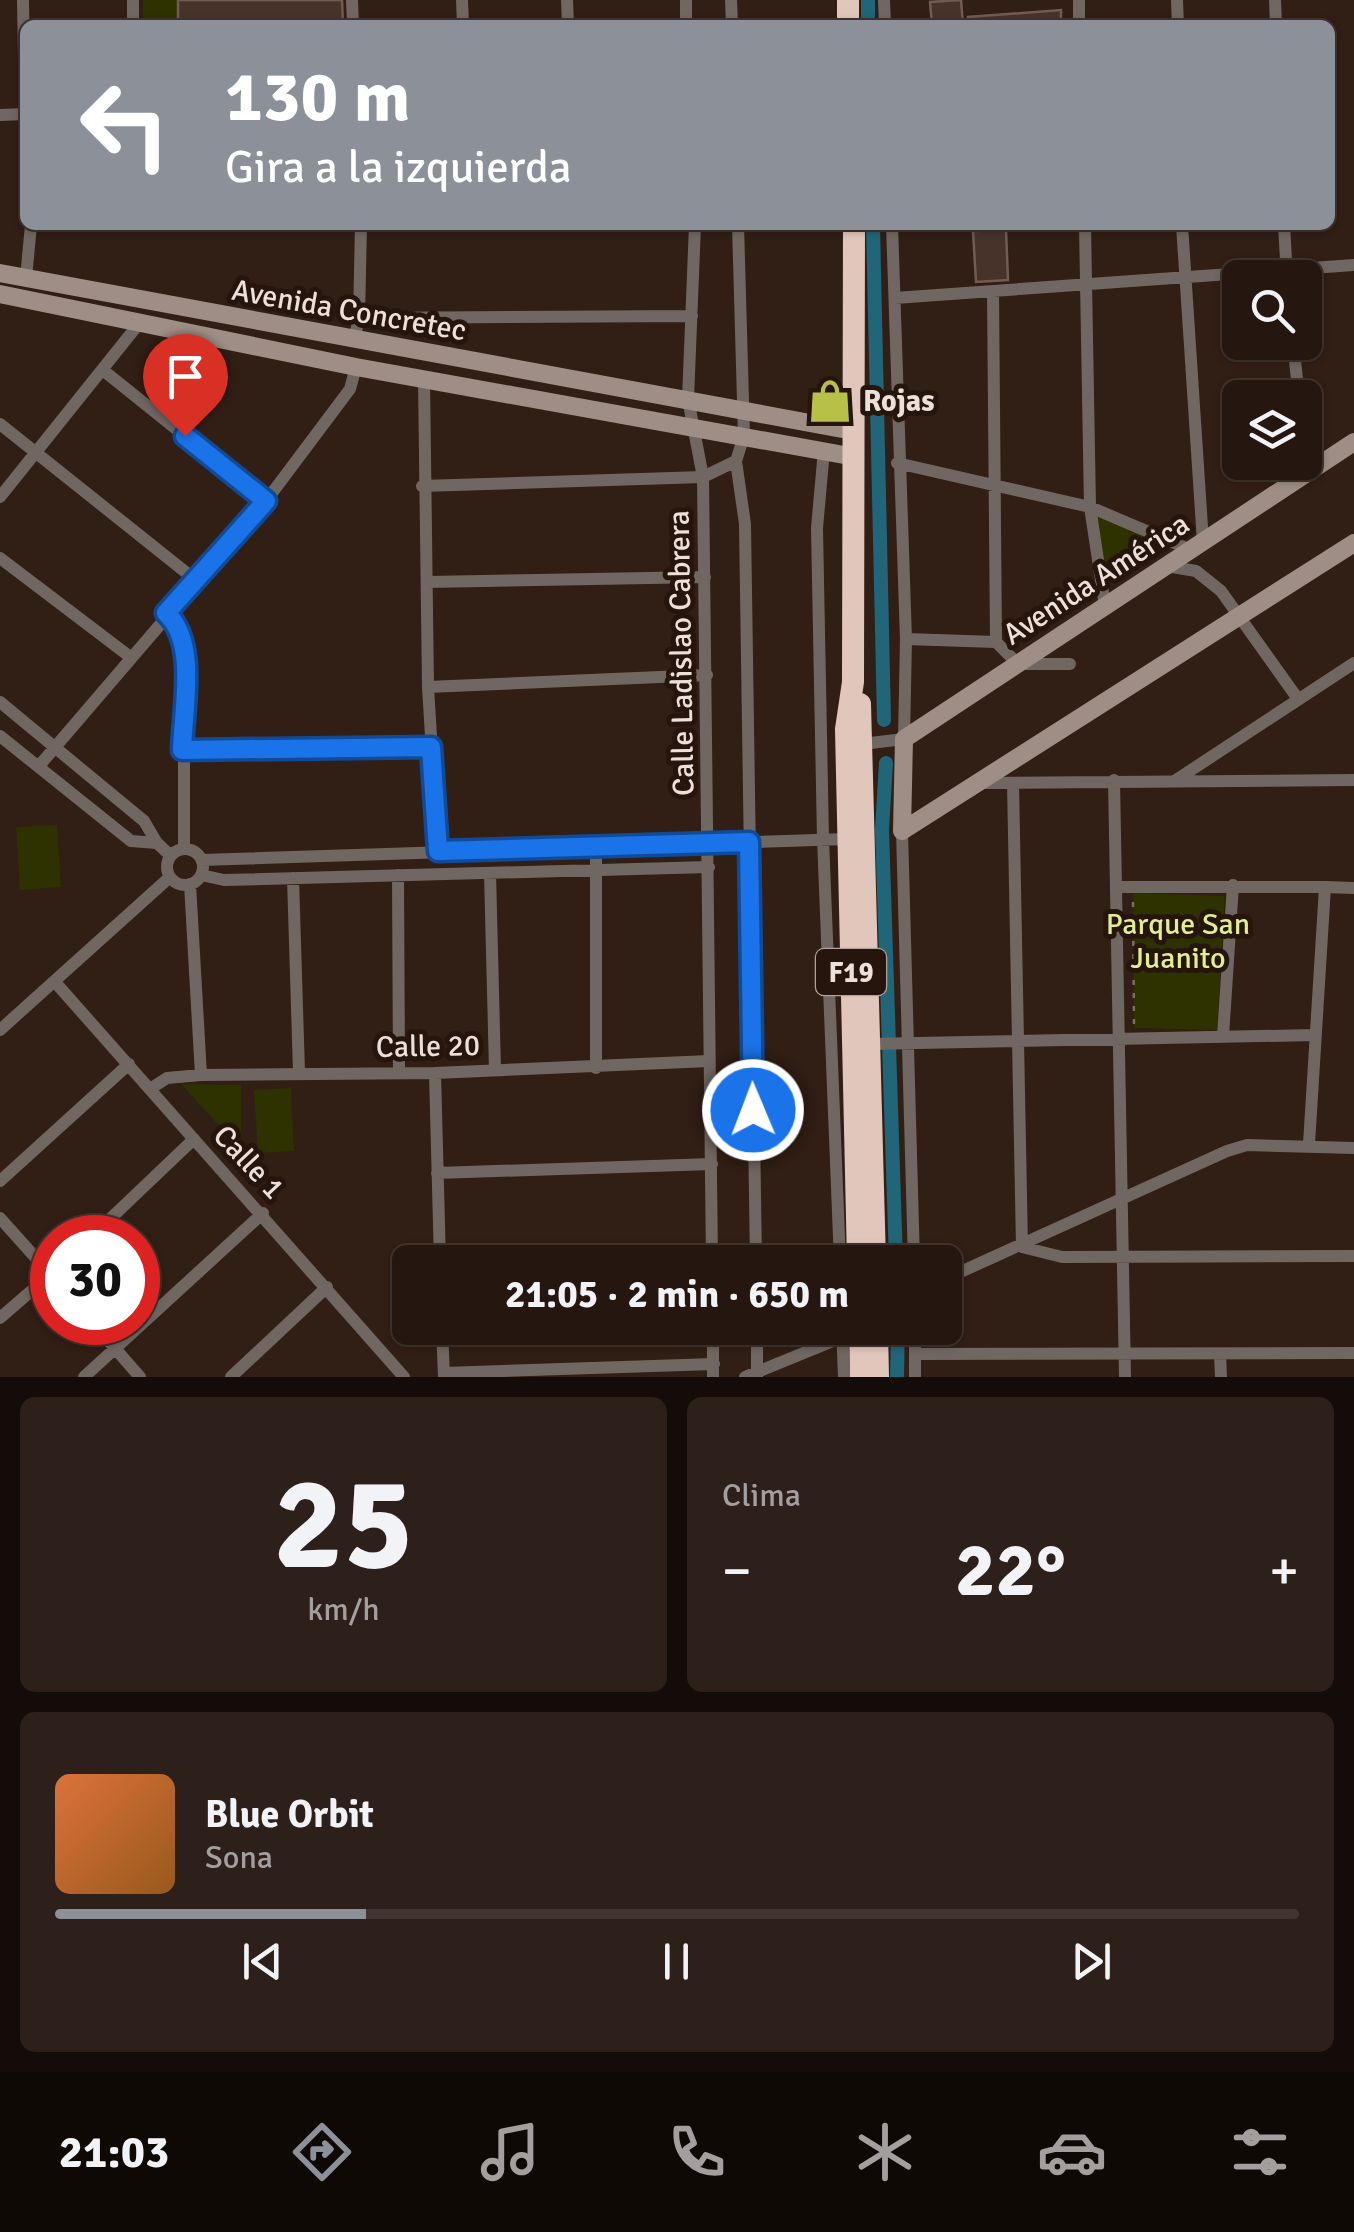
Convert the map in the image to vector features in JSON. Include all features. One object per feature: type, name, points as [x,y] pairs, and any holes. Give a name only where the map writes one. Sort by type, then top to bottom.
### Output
[{"type":"highway","name":"F19","points":[[854,230],[853,682],[846,709],[858,1245]]},
{"type":"highway","name":"F19","points":[[853,682],[869,744],[875,1245]]},
{"type":"highway","points":[[858,1345],[861,1377]]},
{"type":"highway","points":[[863,1345],[878,1377]]},
{"type":"street","points":[[26,278],[32,230]]},
{"type":"street","points":[[354,340],[359,318],[361,230]]},
{"type":"street","name":"Calle Ladislao Cabrera","points":[[695,230],[688,399],[703,477],[712,1245]]},
{"type":"street","points":[[738,230],[744,436],[736,462],[745,524],[756,1245]]},
{"type":"street","points":[[892,230],[897,463],[906,639],[898,741],[902,831],[901,1043],[913,1245]]},
{"type":"street","points":[[1085,230],[1090,507],[1105,606]]},
{"type":"street","points":[[897,463],[1090,507],[1197,546],[1182,230]]},
{"type":"street","points":[[1284,230],[1285,260]]},
{"type":"street","points":[[1322,269],[1354,265]]},
{"type":"street","name":"Avenida Concretec","points":[[0,272],[854,431]]},
{"type":"street","points":[[895,298],[1222,276]]},
{"type":"street","points":[[992,291],[996,642]]},
{"type":"street","points":[[0,294],[356,368],[690,424],[854,458]]},
{"type":"street","points":[[359,318],[692,316]]},
{"type":"street","points":[[0,497],[141,321]]},
{"type":"street","points":[[38,766],[266,501],[350,389],[356,368]]},
{"type":"street","points":[[104,371],[266,501]]},
{"type":"street","points":[[424,378],[422,486],[438,851]]},
{"type":"street","points":[[0,424],[198,582]]},
{"type":"street","name":"Avenida América","points":[[1322,457],[1354,442]]},
{"type":"street","points":[[824,450],[816,528],[823,839],[839,1245]]},
{"type":"street","points":[[422,486],[703,477],[736,462]]},
{"type":"street","name":"Avenida América","points":[[869,744],[898,741],[1197,546],[1285,480]]},
{"type":"street","points":[[902,831],[971,783],[1027,753],[1354,542]]},
{"type":"street","points":[[0,558],[130,656]]},
{"type":"street","points":[[1166,566],[1196,571],[1222,592],[1298,700]]},
{"type":"street","points":[[426,582],[705,576]]},
{"type":"street","points":[[166,613],[177,623],[184,640],[178,852],[167,866],[170,877]]},
{"type":"street","points":[[906,639],[996,642],[1018,664],[1070,664]]},
{"type":"street","points":[[1176,780],[1354,663]]},
{"type":"street","points":[[428,687],[706,675]]},
{"type":"street","points":[[0,702],[58,746],[144,821],[156,843]]},
{"type":"street","points":[[0,736],[131,841],[156,843],[178,852],[198,873],[224,880],[710,866]]},
{"type":"street","points":[[182,750],[431,747]]},
{"type":"street","points":[[1114,780],[1126,1256],[1125,1377]]},
{"type":"street","points":[[971,783],[1354,780]]},
{"type":"street","points":[[1012,784],[1022,1247]]},
{"type":"street","points":[[0,1030],[170,877],[438,851],[847,838]]},
{"type":"street","points":[[596,846],[596,1068]]},
{"type":"street","points":[[490,872],[495,1070]]},
{"type":"street","points":[[198,873],[201,1074]]},
{"type":"street","points":[[398,875],[400,1072]]},
{"type":"street","points":[[293,878],[299,1072]]},
{"type":"street","points":[[1223,1036],[1233,886]]},
{"type":"street","points":[[1118,887],[1354,888]]},
{"type":"street","points":[[1308,1144],[1325,887]]},
{"type":"street","name":"Calle 1","points":[[54,982],[263,1213],[396,1374]]},
{"type":"street","points":[[874,1044],[1314,1035]]},
{"type":"street","name":"Calle 20","points":[[150,1089],[167,1078],[201,1074],[435,1073],[709,1061]]},
{"type":"street","points":[[0,1182],[129,1064]]},
{"type":"street","points":[[435,1073],[439,1245]]},
{"type":"street","points":[[114,1215],[194,1139]]},
{"type":"street","points":[[962,1271],[1246,1145],[1354,1148]]},
{"type":"street","points":[[436,1173],[712,1164]]},
{"type":"street","points":[[84,1377],[263,1213]]},
{"type":"street","points":[[0,1218],[30,1250]]},
{"type":"street","points":[[1022,1247],[1062,1257],[1354,1256]]},
{"type":"street","points":[[230,1377],[327,1287]]},
{"type":"street","points":[[0,1318],[30,1293]]},
{"type":"street","points":[[111,1345],[140,1377]]},
{"type":"street","points":[[443,1345],[444,1375],[714,1370],[713,1345]]},
{"type":"street","points":[[755,1345],[753,1375],[822,1345]]},
{"type":"street","points":[[844,1377],[852,1345]]},
{"type":"street","points":[[915,1345],[915,1377]]},
{"type":"street","points":[[915,1354],[1354,1353]]},
{"type":"street","points":[[1220,1354],[1221,1377]]},
{"type":"path","points":[[1133,893],[1134,1028]]},
{"type":"green space","points":[[143,0],[178,0],[178,20],[143,20]]},
{"type":"green space","points":[[1097,514],[1160,530],[1119,561],[1102,563]]},
{"type":"green space","points":[[57,825],[61,887],[20,890],[16,827]]},
{"type":"green space","name":"Parque San Juanito","points":[[1133,893],[1225,896],[1217,1030],[1134,1028]]},
{"type":"green space","points":[[181,1084],[241,1085],[241,1150]]},
{"type":"green space","points":[[291,1088],[294,1151],[258,1153],[254,1090]]},
{"type":"building","points":[[178,0],[342,0],[343,20],[178,20]]},
{"type":"building","points":[[961,0],[963,20],[932,20],[930,2]]},
{"type":"building","points":[[1061,10],[1061,20],[968,17]]},
{"type":"building","points":[[1006,230],[1008,280],[976,282],[973,231]]},
{"type":"waterway","points":[[868,0],[868,20]]},
{"type":"waterway","points":[[873,230],[884,720]]},
{"type":"waterway","points":[[886,763],[882,829],[895,1245]]},
{"type":"waterway","points":[[897,1377],[898,1345]]},
{"type":"place","name":"Rojas","points":[[830,401]]},
{"type":"route","points":[[185,436],[266,501],[198,582],[166,613],[182,630],[184,640],[182,750],[431,747],[438,851],[749,842],[753,1110]]}]
